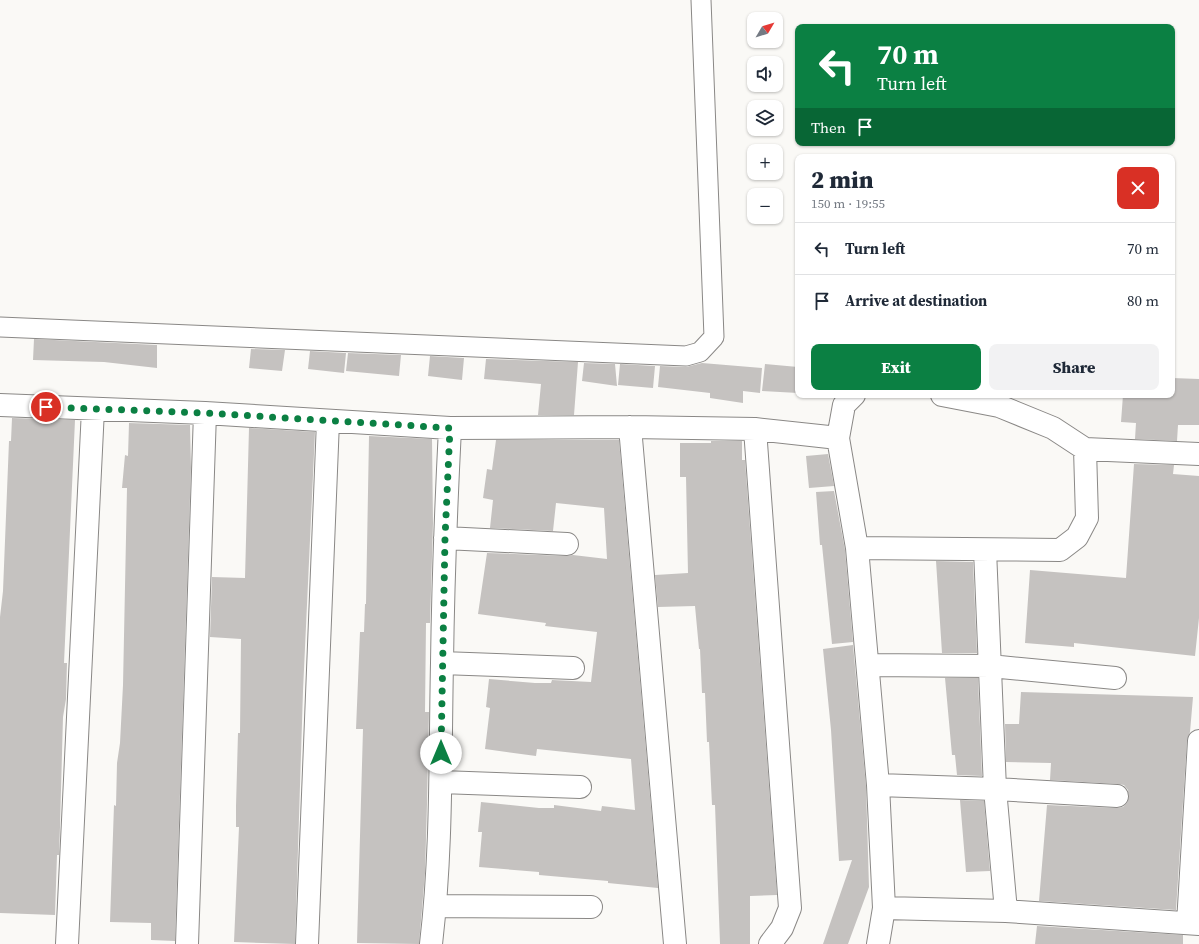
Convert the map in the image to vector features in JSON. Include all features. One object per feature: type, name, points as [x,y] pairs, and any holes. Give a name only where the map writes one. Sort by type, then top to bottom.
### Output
[{"type":"street","points":[[851,398],[844,405],[838,438],[857,548],[878,785],[884,908],[878,944]]},
{"type":"street","points":[[958,398],[999,406],[1053,428],[1085,450],[1199,454]]},
{"type":"street","points":[[0,405],[205,413],[450,428],[630,427],[755,430],[838,438]]},
{"type":"street","points":[[67,944],[93,409]]},
{"type":"street","points":[[186,944],[205,413]]},
{"type":"street","points":[[307,944],[328,421]]},
{"type":"street","points":[[630,427],[675,944]]},
{"type":"street","points":[[431,944],[435,906],[441,782],[445,538],[450,428]]},
{"type":"street","points":[[755,430],[790,908],[782,928],[770,944]]},
{"type":"street","points":[[857,548],[1060,550],[1077,537],[1087,518],[1085,450]]},
{"type":"street","points":[[445,538],[567,544]]},
{"type":"street","points":[[985,550],[995,789],[1006,911]]},
{"type":"street","points":[[442,663],[573,668]]},
{"type":"street","points":[[868,665],[990,666],[1115,678]]},
{"type":"street","points":[[884,908],[1006,911],[1193,924],[1199,741]]},
{"type":"street","points":[[441,782],[580,787]]},
{"type":"street","points":[[878,785],[995,789],[1117,796]]},
{"type":"street","points":[[435,906],[591,907]]},
{"type":"lane","points":[[0,327],[686,356],[700,352],[714,337],[701,0]]},
{"type":"building","points":[[34,339],[157,345],[157,368],[104,362],[33,360]]},
{"type":"building","points":[[251,349],[285,350],[282,371],[249,368]]},
{"type":"building","points":[[310,351],[346,353],[344,373],[308,369]]},
{"type":"building","points":[[348,353],[401,355],[399,376],[346,371]]},
{"type":"building","points":[[430,356],[464,358],[462,380],[428,376]]},
{"type":"building","points":[[486,359],[578,362],[574,415],[538,415],[541,384],[484,379]]},
{"type":"building","points":[[584,363],[615,364],[617,386],[582,381]]},
{"type":"building","points":[[702,363],[762,368],[760,393],[743,391],[743,403],[710,398],[710,393],[658,387],[660,366],[686,367]]},
{"type":"building","points":[[620,364],[655,366],[653,388],[618,385]]},
{"type":"building","points":[[765,364],[795,367],[795,393],[762,391]]},
{"type":"building","points":[[1175,378],[1199,379],[1199,425],[1178,425],[1177,441],[1135,439],[1136,423],[1121,422],[1123,398],[1175,398]]},
{"type":"building","points":[[12,418],[75,420],[64,663],[67,663],[66,699],[63,717],[59,855],[57,855],[55,915],[0,913],[0,617],[3,591],[9,441],[11,441]]},
{"type":"building","points":[[129,423],[190,425],[191,468],[175,941],[151,940],[151,923],[110,922],[114,805],[116,806],[117,763],[120,743],[123,685],[127,488],[122,488],[125,455],[128,456]]},
{"type":"building","points":[[249,428],[315,432],[303,691],[295,944],[234,942],[239,827],[236,827],[236,806],[238,733],[240,733],[241,639],[210,637],[212,577],[245,578]]},
{"type":"building","points":[[369,436],[432,439],[433,523],[430,623],[426,623],[425,712],[429,712],[427,804],[425,873],[419,944],[357,943],[363,729],[356,729],[360,632],[364,632],[366,604]]},
{"type":"building","points":[[496,440],[619,440],[658,888],[608,883],[608,881],[539,875],[539,872],[479,867],[482,832],[478,832],[481,802],[539,808],[554,808],[554,805],[601,811],[602,806],[635,810],[631,759],[537,749],[536,756],[485,749],[490,708],[486,707],[489,679],[535,683],[551,683],[552,680],[591,682],[597,632],[545,626],[546,623],[478,614],[487,553],[573,555],[607,559],[604,508],[556,503],[553,531],[490,528],[493,500],[483,498],[487,469],[492,470]]},
{"type":"building","points":[[711,441],[742,441],[742,460],[745,460],[777,895],[750,896],[750,944],[720,944],[715,805],[712,805],[705,693],[702,693],[700,649],[695,606],[658,607],[655,575],[688,573],[686,477],[680,477],[680,443],[711,443]]},
{"type":"building","points":[[828,454],[834,486],[809,488],[806,456]]},
{"type":"building","points":[[1134,464],[1174,465],[1173,474],[1199,476],[1199,618],[1195,656],[1074,643],[1074,647],[1025,643],[1030,570],[1126,578]]},
{"type":"building","points":[[834,491],[845,550],[853,642],[832,644],[822,545],[820,545],[816,492]]},
{"type":"building","points":[[936,561],[973,562],[977,653],[942,653]]},
{"type":"building","points":[[853,645],[866,786],[869,887],[848,944],[823,944],[852,860],[839,861],[831,730],[823,649]]},
{"type":"building","points":[[945,678],[978,678],[982,776],[957,775],[955,755],[952,755]]},
{"type":"building","points":[[1021,692],[1193,697],[1190,732],[1187,740],[1176,910],[1039,901],[1047,805],[1117,808],[1123,807],[1127,803],[1129,796],[1128,790],[1124,785],[1050,780],[1051,763],[1006,762],[1005,724],[1019,724]]},
{"type":"building","points":[[960,800],[984,801],[990,871],[966,872]]},
{"type":"building","points":[[1037,926],[1183,935],[1183,944],[1035,944]]},
{"type":"route","points":[[46,407],[205,413],[450,428],[445,538],[441,753]]}]
